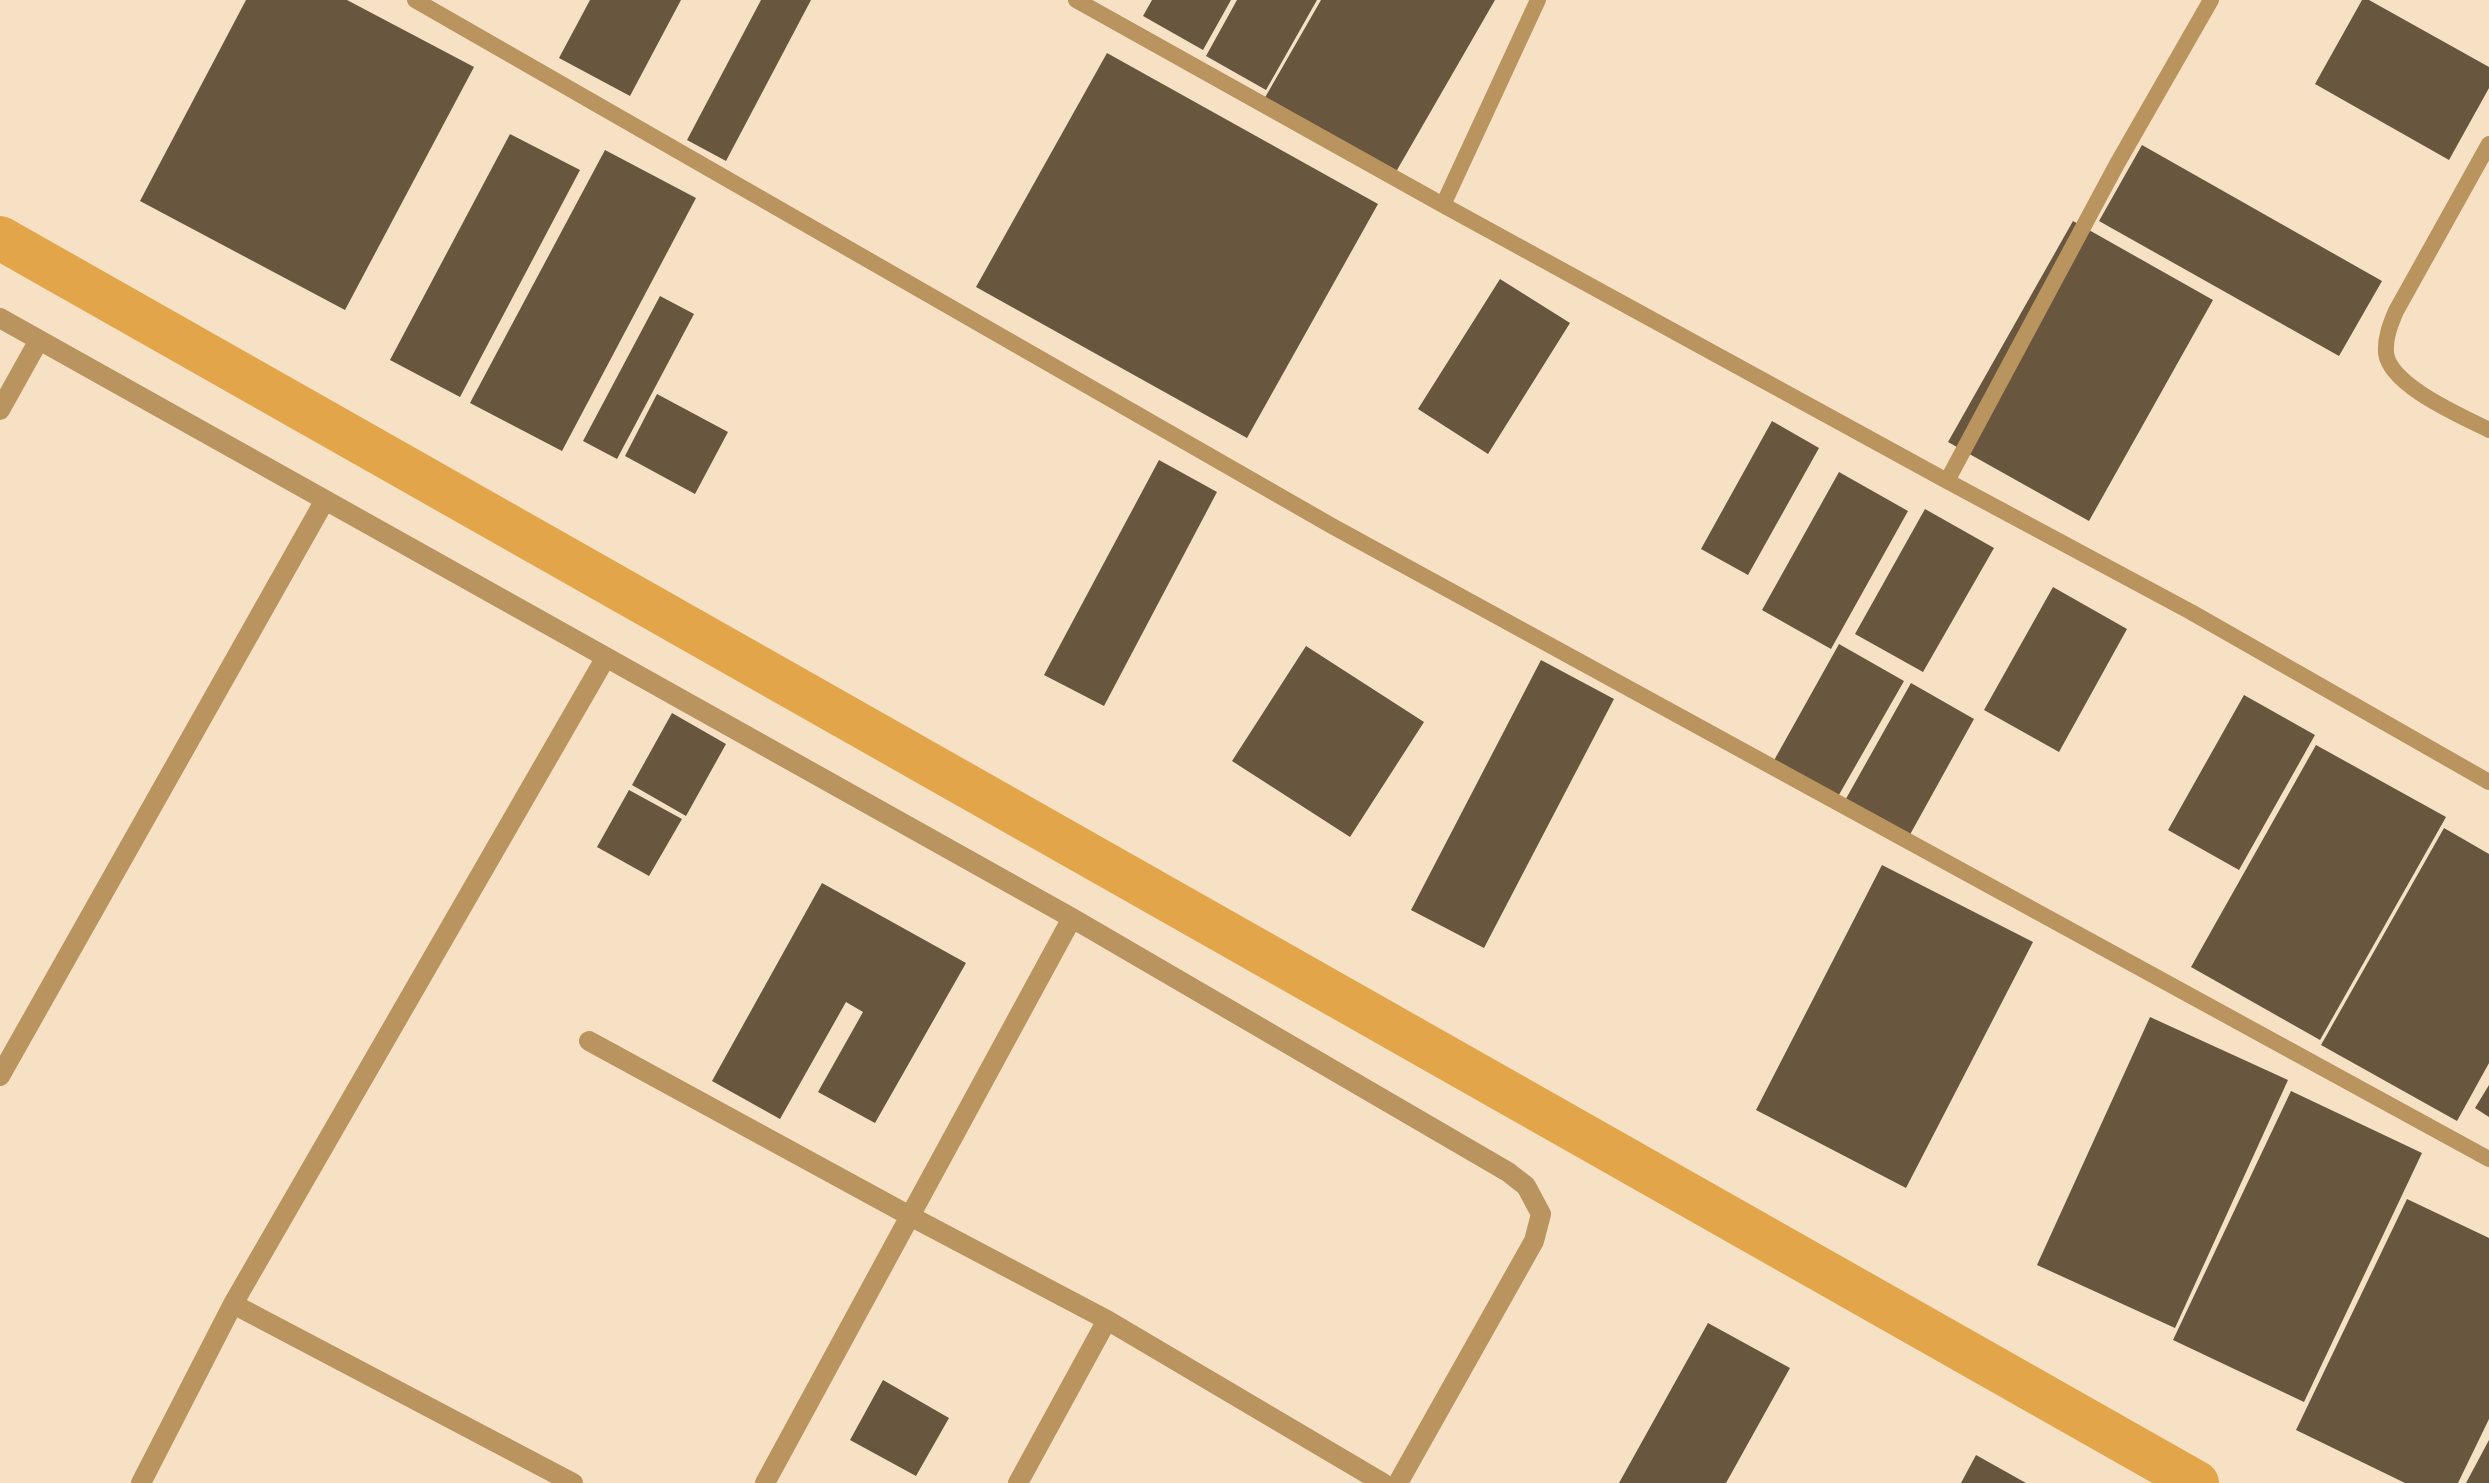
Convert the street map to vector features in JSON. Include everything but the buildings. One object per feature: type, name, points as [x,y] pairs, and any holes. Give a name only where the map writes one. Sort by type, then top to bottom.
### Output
[{"type":"street","points":[[0,318],[1072,918],[1508,1172],[1526,1186],[1541,1214],[1534,1241],[1398,1483]]},
{"type":"street","points":[[0,410],[39,340]]},
{"type":"street","points":[[0,1076],[325,500]]},
{"type":"street","points":[[141,1483],[233,1304],[606,657]]},
{"type":"street","points":[[765,1483],[1072,918]]},
{"type":"street","points":[[589,1041],[1107,1320],[1383,1483]]},
{"type":"street","points":[[233,1304],[573,1483]]},
{"type":"street","points":[[1018,1483],[1107,1320]]},
{"type":"lane","points":[[415,0],[1332,526],[2489,1159]]},
{"type":"lane","points":[[1076,0],[1443,205],[2191,612],[2489,782]]},
{"type":"lane","points":[[1443,205],[1538,0]]},
{"type":"lane","points":[[1947,481],[2117,164],[2211,0]]},
{"type":"lane","points":[[2489,144],[2396,311],[2386,336],[2387,357],[2395,371],[2415,390],[2489,430]]},
{"type":"waterway","points":[[0,238],[2197,1483]]}]
